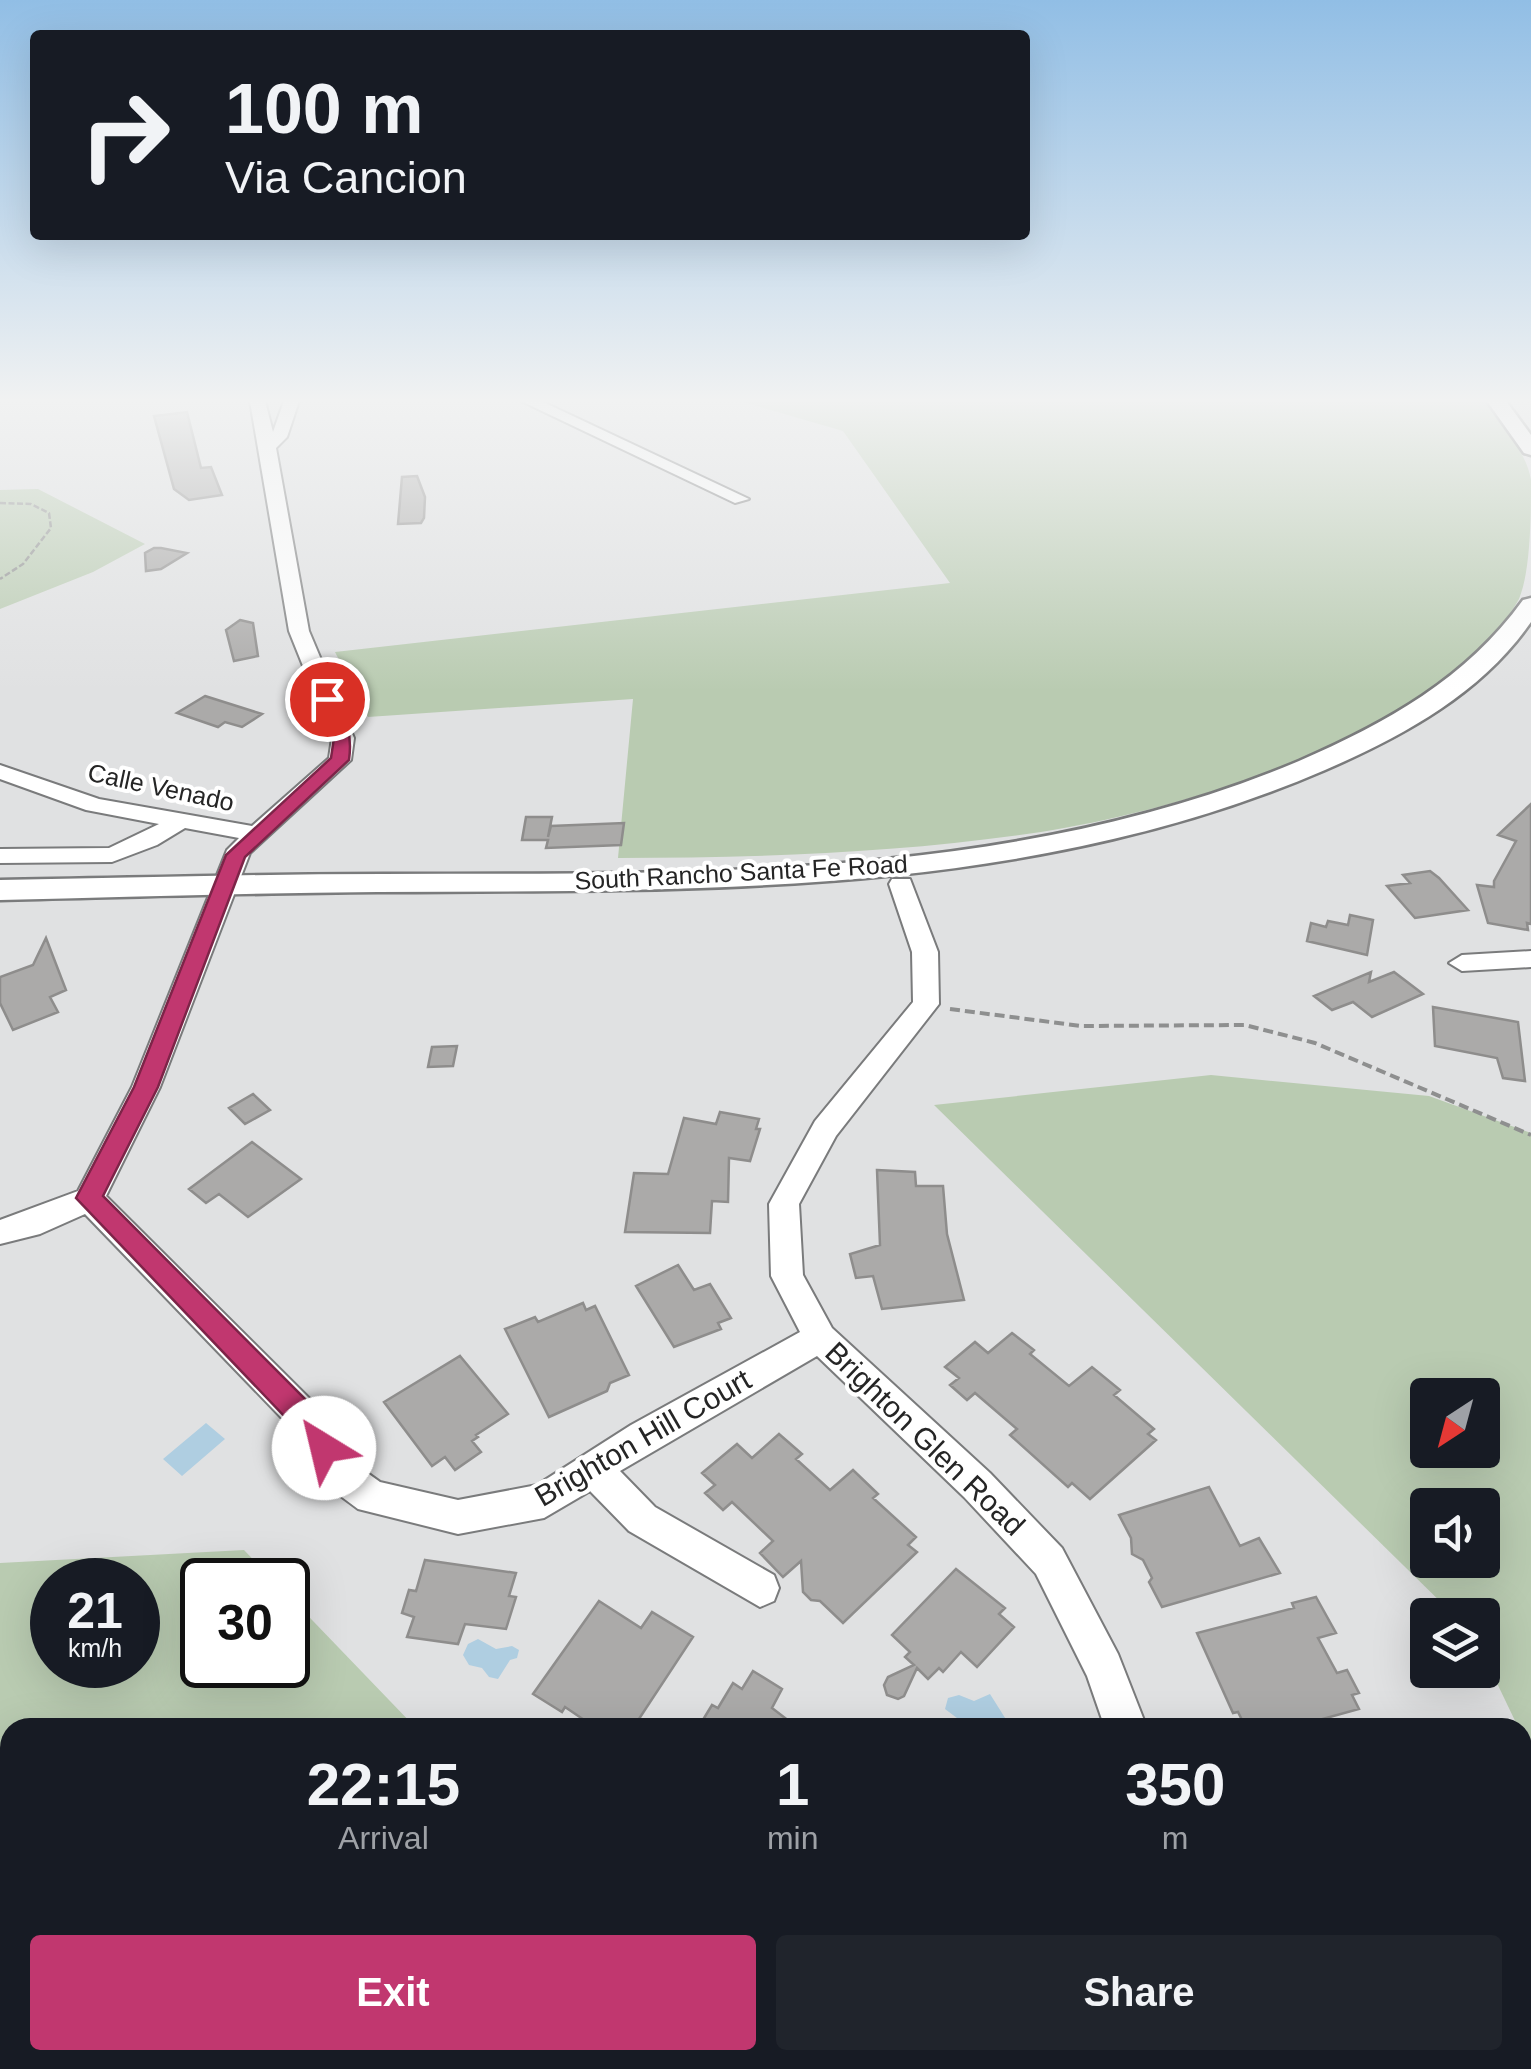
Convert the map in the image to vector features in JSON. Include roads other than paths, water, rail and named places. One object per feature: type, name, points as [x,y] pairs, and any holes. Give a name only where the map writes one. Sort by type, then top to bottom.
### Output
[{"type":"main road","name":"South Rancho Santa Fe Road","points":[[0,912],[220,898],[814,874],[972,858],[1074,840],[1258,788],[1321,764],[1377,736],[1425,709],[1490,658],[1531,604]]},
{"type":"main road","name":"South Rancho Santa Fe Road","points":[[0,890],[220,898],[783,894],[901,884],[1092,853],[1204,825],[1286,798],[1403,746],[1494,683],[1531,646]]},
{"type":"street","points":[[0,1232],[29,1225],[89,1198],[146,1087],[238,850],[340,760],[343,738],[299,632],[276,498]]},
{"type":"street","name":"Calle Venado","points":[[0,772],[94,805],[256,834]]},
{"type":"street","points":[[0,856],[112,856],[150,840],[180,821]]},
{"type":"street","name":"Brighton Glen Road","points":[[901,884],[926,952],[926,1004],[825,1129],[784,1204],[787,1276],[820,1338],[976,1484],[1049,1561],[1104,1668],[1122,1718]]},
{"type":"street","points":[[1462,964],[1531,960]]},
{"type":"street","name":"Brighton Hill Court","points":[[89,1198],[316,1429],[332,1468],[370,1496],[458,1517],[544,1502],[644,1436],[820,1338]]},
{"type":"street","points":[[594,1471],[642,1519],[760,1588]]},
{"type":"water","points":[[206,1423],[225,1439],[182,1476],[163,1459]]},
{"type":"water","points":[[478,1639],[496,1649],[512,1646],[519,1650],[517,1658],[510,1660],[498,1679],[469,1665],[463,1655],[468,1644]]},
{"type":"water","points":[[990,1694],[1005,1718],[957,1718],[945,1709],[948,1698],[959,1695],[974,1701]]}]
